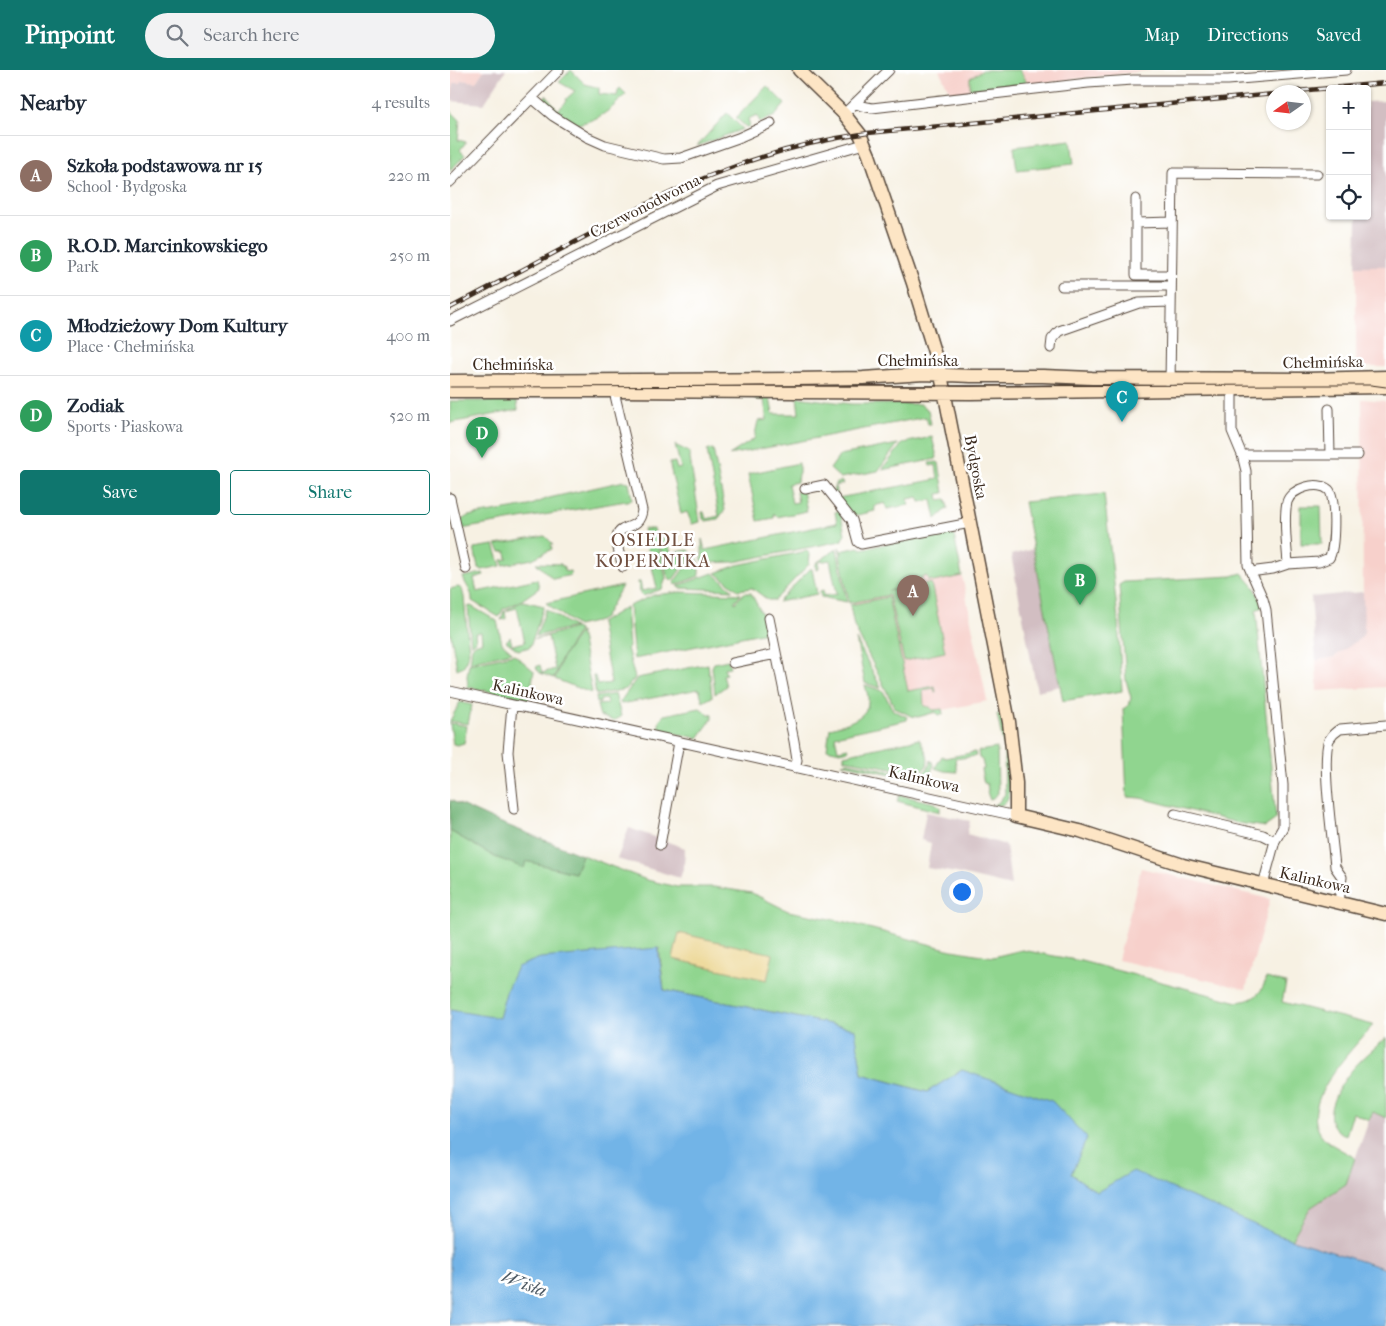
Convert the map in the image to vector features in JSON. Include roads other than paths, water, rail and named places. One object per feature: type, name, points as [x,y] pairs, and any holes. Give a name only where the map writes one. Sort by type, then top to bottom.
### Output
[{"type":"main road","name":"Bydgoska","points":[[799,70],[844,114],[862,139],[913,283],[941,375],[1009,722],[1016,783],[1016,816]]},
{"type":"main road","name":"Chełmińska","points":[[450,391],[863,378],[924,374],[1170,384]]},
{"type":"main road","name":"Chełmińska","points":[[1232,384],[1308,379],[1386,377]]},
{"type":"main road","name":"Chełmińska","points":[[450,380],[944,392],[1170,384],[1386,387]]},
{"type":"main road","name":"Kalinkowa","points":[[1016,816],[1080,831],[1183,865],[1386,914]]},
{"type":"street","points":[[450,182],[559,70]]},
{"type":"street","points":[[844,114],[889,70]]},
{"type":"street","points":[[855,103],[872,108],[1088,83],[1133,80],[1228,80],[1346,70]]},
{"type":"street","points":[[532,98],[553,116],[587,137],[605,145],[664,160],[681,158],[738,138],[771,123]]},
{"type":"street","name":"Czerwonodworna","points":[[450,321],[717,186],[862,139]]},
{"type":"street","points":[[1170,384],[1173,173],[1317,174]]},
{"type":"street","points":[[1136,199],[1136,275],[1171,275]]},
{"type":"street","points":[[1136,223],[1172,222]]},
{"type":"street","points":[[1062,286],[1171,286]]},
{"type":"street","points":[[1051,348],[1052,338],[1059,331],[1139,304],[1171,302]]},
{"type":"street","points":[[1232,384],[1233,438],[1242,455],[1246,471],[1246,555],[1250,573],[1263,598],[1266,610],[1283,785],[1283,827],[1275,841],[1263,884]]},
{"type":"street","points":[[613,385],[642,510],[639,521],[625,528],[618,535],[622,567]]},
{"type":"street","points":[[1329,408],[1330,455]]},
{"type":"street","points":[[1242,455],[1358,455]]},
{"type":"street","points":[[805,489],[824,485],[852,520],[858,542],[861,544],[970,523]]},
{"type":"street","points":[[1250,573],[1274,569],[1288,564],[1319,562],[1329,558],[1332,554],[1333,502],[1330,492],[1325,487],[1302,487],[1293,492],[1288,499],[1286,511],[1288,564]]},
{"type":"street","points":[[450,498],[466,569]]},
{"type":"street","points":[[769,618],[794,741],[797,760],[794,768]]},
{"type":"street","points":[[733,664],[776,654]]},
{"type":"street","name":"Kalinkowa","points":[[450,691],[1016,816]]},
{"type":"street","points":[[512,705],[508,752],[514,809]]},
{"type":"street","points":[[1339,903],[1342,878],[1335,866],[1327,778],[1329,741],[1334,733],[1340,729],[1386,725]]},
{"type":"street","points":[[660,845],[679,742]]},
{"type":"street","points":[[1175,814],[1262,835],[1275,841]]},
{"type":"water","name":"Wisła","points":[[658,948],[664,990],[855,1029],[862,1074],[927,1092],[962,1070],[1052,1101],[1087,1138],[1071,1174],[1097,1192],[1133,1171],[1278,1235],[1386,1269],[1386,1326],[450,1326],[450,1010],[499,1018],[507,989],[517,967],[540,958]]},
{"type":"tram line","points":[[450,387],[1326,385],[1386,387]]},
{"type":"railway","points":[[1311,90],[1386,83]]},
{"type":"railway","points":[[450,308],[675,191],[708,176],[795,147],[868,133],[1266,95]]},
{"type":"place","name":"Młodzieżowy Dom Kultury","points":[[1122,422]]},
{"type":"place","name":"Zodiak","points":[[482,458]]},
{"type":"place","name":"R.O.D. Marcinkowskiego","points":[[1080,605]]},
{"type":"place","name":"Szkoła podstawowa nr 15","points":[[913,616]]},
{"type":"district","name":"OSIEDLE KOPERNIKA","points":[[653,550]]}]
